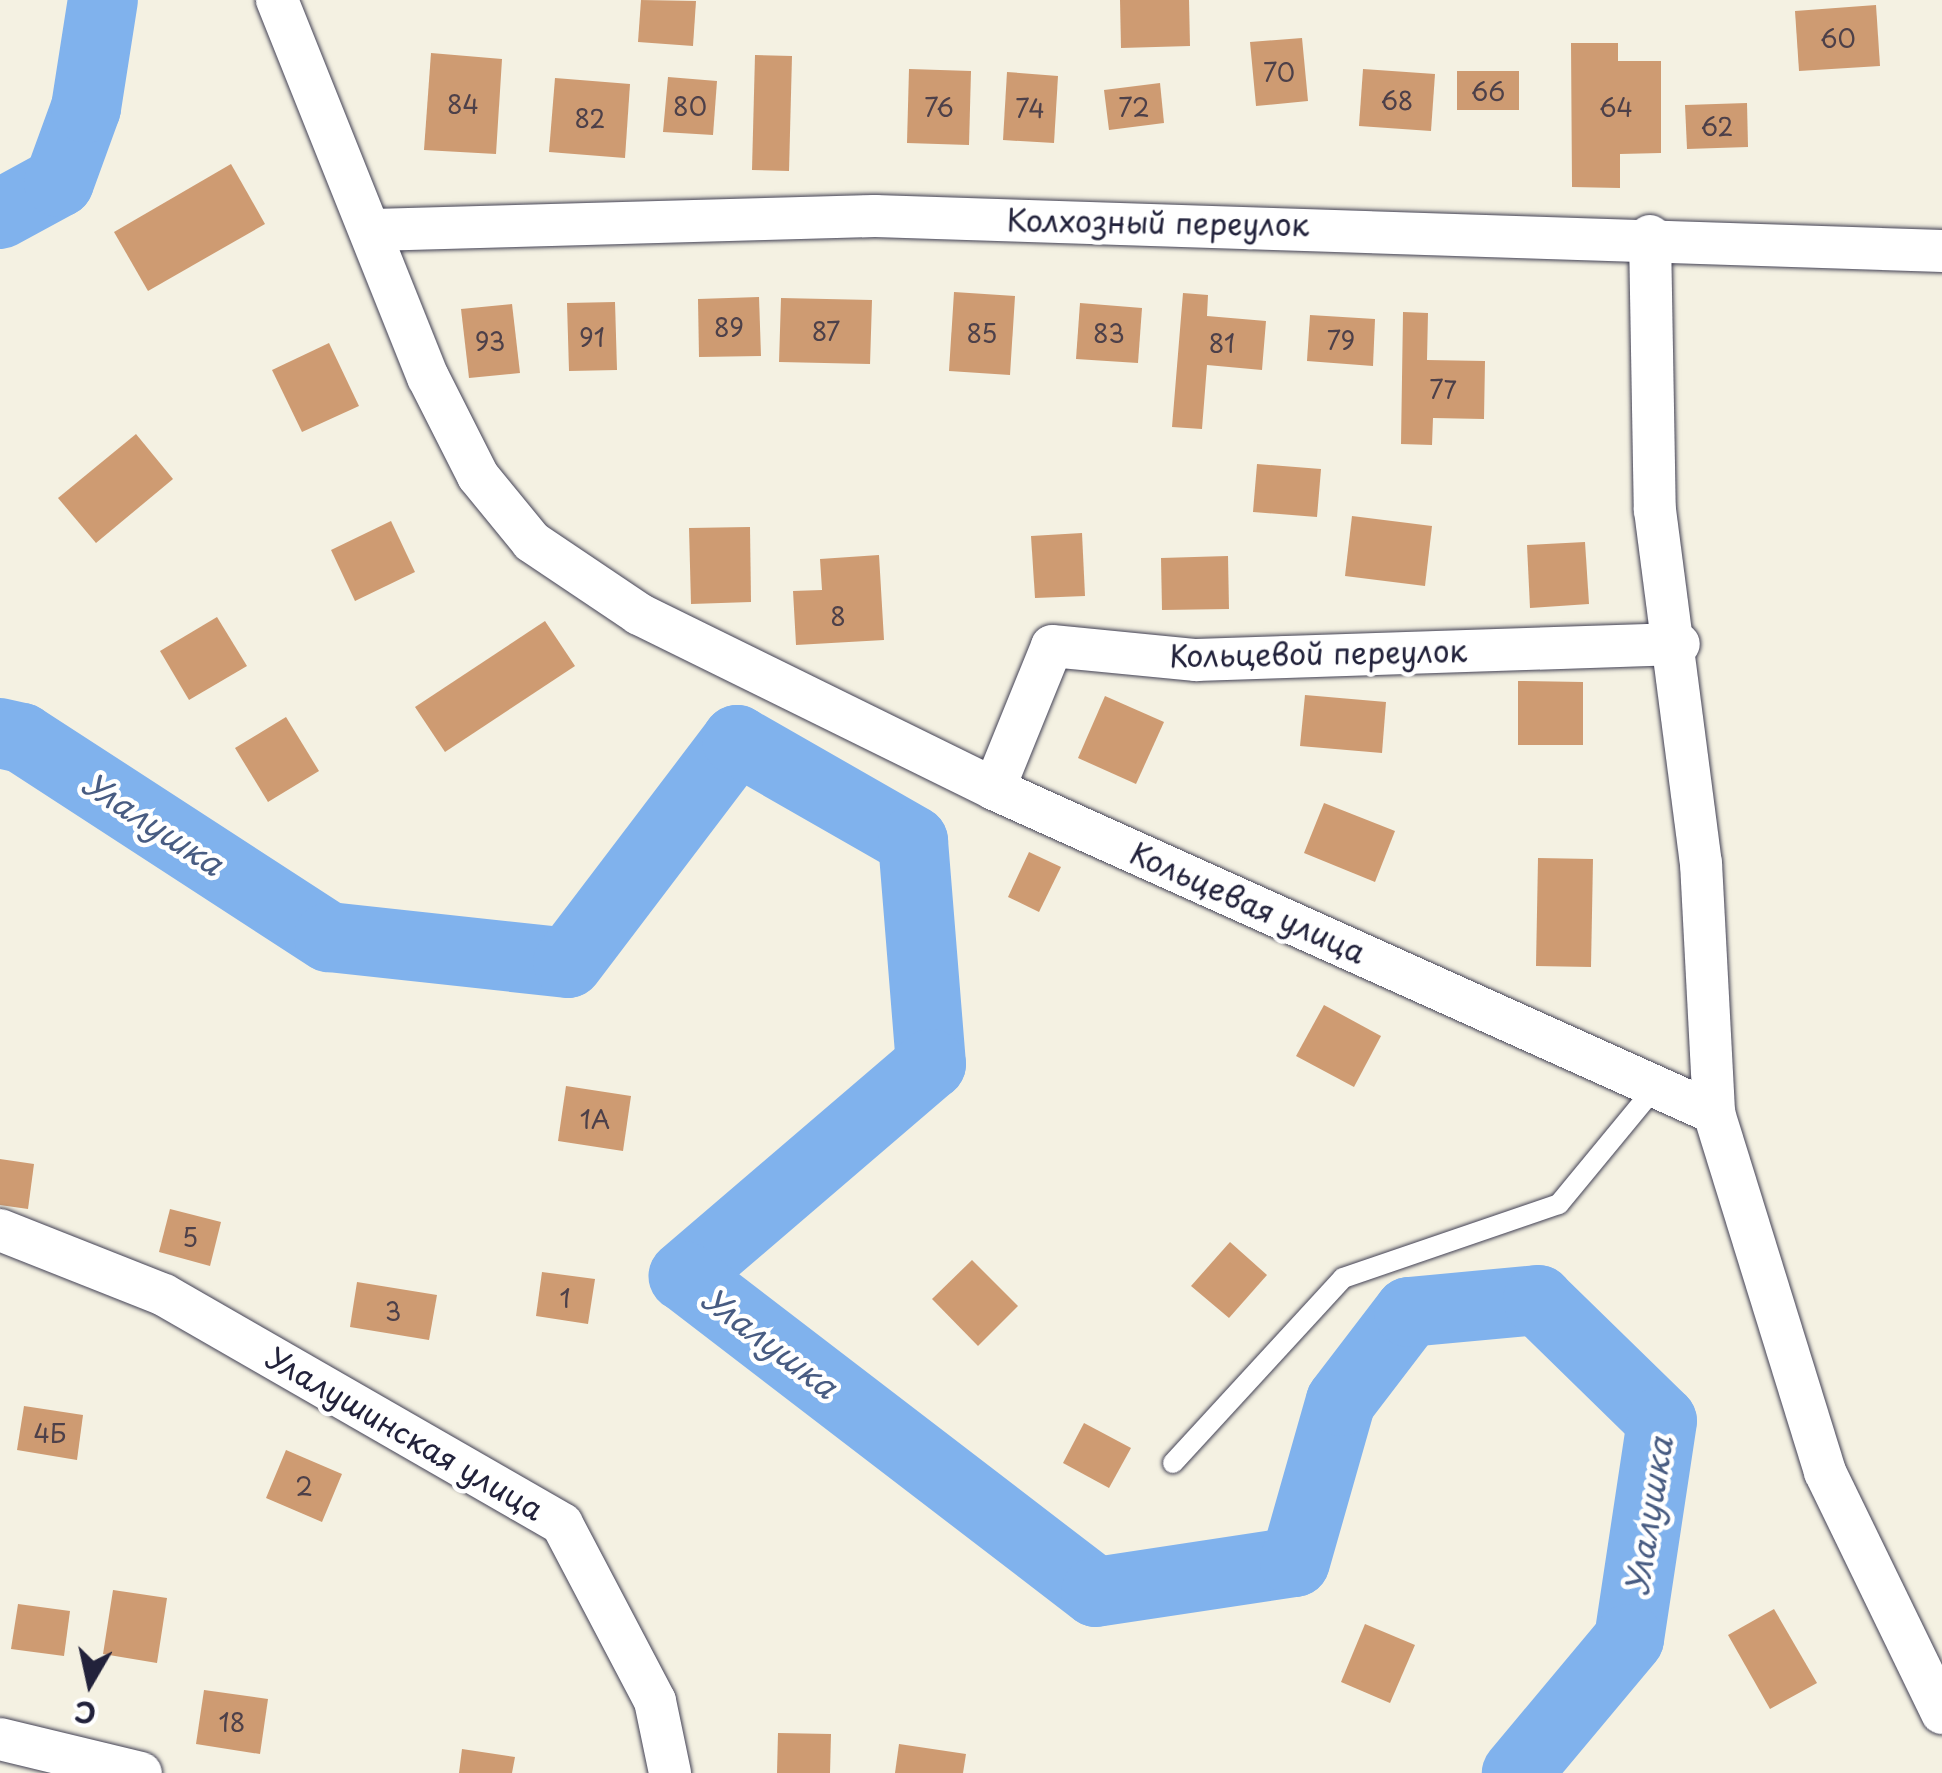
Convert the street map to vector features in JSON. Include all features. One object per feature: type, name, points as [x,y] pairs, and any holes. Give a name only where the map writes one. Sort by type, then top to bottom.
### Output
[{"type":"street","name":"Кольцевая улица","points":[[277,0],[444,410],[478,476],[532,542],[639,614],[994,789],[1658,1084],[1714,1113]]},
{"type":"street","name":"Колхозный переулок","points":[[373,230],[875,216],[1650,236],[1942,251]]},
{"type":"street","points":[[1650,236],[1655,510],[1678,644],[1714,1113],[1825,1472],[1942,1714]]},
{"type":"street","name":"Кольцевой переулок","points":[[994,789],[1052,646],[1196,660],[1678,644]]},
{"type":"street","name":"Улалушинская улица","points":[[0,1230],[164,1295],[562,1524],[655,1701],[670,1773]]},
{"type":"street","points":[[0,1739],[140,1773]]},
{"type":"lane","points":[[1173,1463],[1343,1278],[1559,1204],[1658,1084]]},
{"type":"building","points":[[641,0],[696,1],[693,46],[638,42]]},
{"type":"building","points":[[1120,0],[1189,0],[1190,46],[1121,48]]},
{"type":"building","points":[[1876,5],[1880,66],[1799,71],[1795,11]]},
{"type":"building","points":[[1302,38],[1308,101],[1256,106],[1250,42]]},
{"type":"building","points":[[1571,43],[1618,43],[1618,61],[1661,61],[1661,153],[1620,154],[1620,188],[1572,187]]},
{"type":"building","points":[[431,53],[502,59],[496,154],[424,150]]},
{"type":"building","points":[[755,55],[792,56],[789,171],[752,170]]},
{"type":"building","points":[[909,69],[971,71],[969,145],[907,143]]},
{"type":"building","points":[[1363,69],[1435,74],[1431,131],[1359,126]]},
{"type":"building","points":[[1457,71],[1519,71],[1519,110],[1457,110]]},
{"type":"building","points":[[1007,72],[1058,76],[1054,143],[1003,140]]},
{"type":"building","points":[[668,77],[717,81],[713,135],[663,132]]},
{"type":"building","points":[[555,78],[630,84],[625,158],[549,152]]},
{"type":"building","points":[[1160,83],[1164,123],[1109,130],[1104,90]]},
{"type":"building","points":[[1747,103],[1748,147],[1687,149],[1685,105]]},
{"type":"building","points":[[231,164],[265,224],[148,291],[114,232]]},
{"type":"building","points":[[954,292],[1015,296],[1010,375],[949,371]]},
{"type":"building","points":[[1183,293],[1208,295],[1207,316],[1266,321],[1262,370],[1207,365],[1202,429],[1172,427]]},
{"type":"building","points":[[759,297],[761,356],[699,357],[698,299]]},
{"type":"building","points":[[781,298],[872,300],[870,364],[779,362]]},
{"type":"building","points":[[615,302],[617,370],[569,371],[567,303]]},
{"type":"building","points":[[1080,303],[1142,308],[1138,363],[1076,359]]},
{"type":"building","points":[[512,304],[520,373],[469,378],[461,309]]},
{"type":"building","points":[[1403,312],[1428,313],[1427,360],[1485,361],[1484,419],[1433,418],[1432,445],[1401,444]]},
{"type":"building","points":[[1310,315],[1375,319],[1373,366],[1307,361]]},
{"type":"building","points":[[329,343],[359,406],[302,432],[272,370]]},
{"type":"building","points":[[136,434],[173,479],[96,543],[58,498]]},
{"type":"building","points":[[1257,464],[1321,469],[1317,517],[1253,512]]},
{"type":"building","points":[[1352,516],[1432,526],[1425,586],[1345,576]]},
{"type":"building","points":[[391,521],[415,572],[355,601],[331,550]]},
{"type":"building","points":[[750,527],[751,602],[691,604],[689,528]]},
{"type":"building","points":[[1082,533],[1085,596],[1035,598],[1031,536]]},
{"type":"building","points":[[1585,542],[1589,604],[1530,608],[1527,545]]},
{"type":"building","points":[[879,555],[884,640],[796,645],[793,591],[822,590],[820,559]]},
{"type":"building","points":[[1228,556],[1229,609],[1162,610],[1161,558]]},
{"type":"building","points":[[217,617],[247,666],[189,700],[160,651]]},
{"type":"building","points":[[545,621],[575,666],[445,752],[415,707]]},
{"type":"building","points":[[1518,681],[1583,682],[1583,745],[1518,745]]},
{"type":"building","points":[[1305,695],[1386,702],[1382,753],[1300,746]]},
{"type":"building","points":[[1105,696],[1164,722],[1136,784],[1078,758]]},
{"type":"building","points":[[286,717],[319,771],[268,802],[235,748]]},
{"type":"building","points":[[1324,803],[1395,831],[1375,882],[1304,853]]},
{"type":"building","points":[[1029,852],[1061,867],[1039,912],[1008,897]]},
{"type":"building","points":[[1538,858],[1593,859],[1591,967],[1536,966]]},
{"type":"building","points":[[1324,1005],[1381,1036],[1354,1087],[1296,1056]]},
{"type":"building","points":[[566,1086],[631,1096],[623,1151],[558,1141]]},
{"type":"building","points":[[0,1159],[34,1164],[28,1209],[0,1205]]},
{"type":"building","points":[[170,1209],[221,1222],[210,1266],[159,1252]]},
{"type":"building","points":[[1230,1242],[1267,1275],[1229,1318],[1191,1286]]},
{"type":"building","points":[[972,1260],[1018,1306],[978,1346],[932,1299]]},
{"type":"building","points":[[542,1272],[595,1279],[588,1324],[536,1316]]},
{"type":"building","points":[[357,1282],[437,1295],[429,1340],[350,1327]]},
{"type":"building","points":[[24,1406],[83,1415],[77,1460],[17,1450]]},
{"type":"building","points":[[1084,1423],[1131,1448],[1109,1488],[1063,1463]]},
{"type":"building","points":[[286,1450],[342,1474],[322,1522],[266,1498]]},
{"type":"building","points":[[113,1590],[167,1598],[157,1663],[103,1654]]},
{"type":"building","points":[[18,1604],[70,1611],[64,1656],[11,1649]]},
{"type":"building","points":[[1774,1609],[1817,1683],[1770,1709],[1728,1635]]},
{"type":"building","points":[[1365,1624],[1415,1645],[1390,1703],[1341,1682]]},
{"type":"building","points":[[204,1690],[268,1699],[260,1754],[196,1744]]},
{"type":"building","points":[[778,1733],[831,1734],[830,1773],[777,1773]]},
{"type":"building","points":[[899,1744],[966,1754],[963,1773],[895,1773]]},
{"type":"building","points":[[462,1749],[515,1757],[512,1773],[459,1773]]},
{"type":"waterway","name":"Улалушка","points":[[0,214],[59,182],[86,108],[103,0]]},
{"type":"waterway","name":"Улалушка","points":[[0,733],[22,738],[329,937],[568,963],[737,740],[913,841],[931,1064],[684,1276],[1096,1592],[1295,1562],[1341,1401],[1409,1312],[1538,1300],[1662,1421],[1629,1639],[1517,1773]]}]
